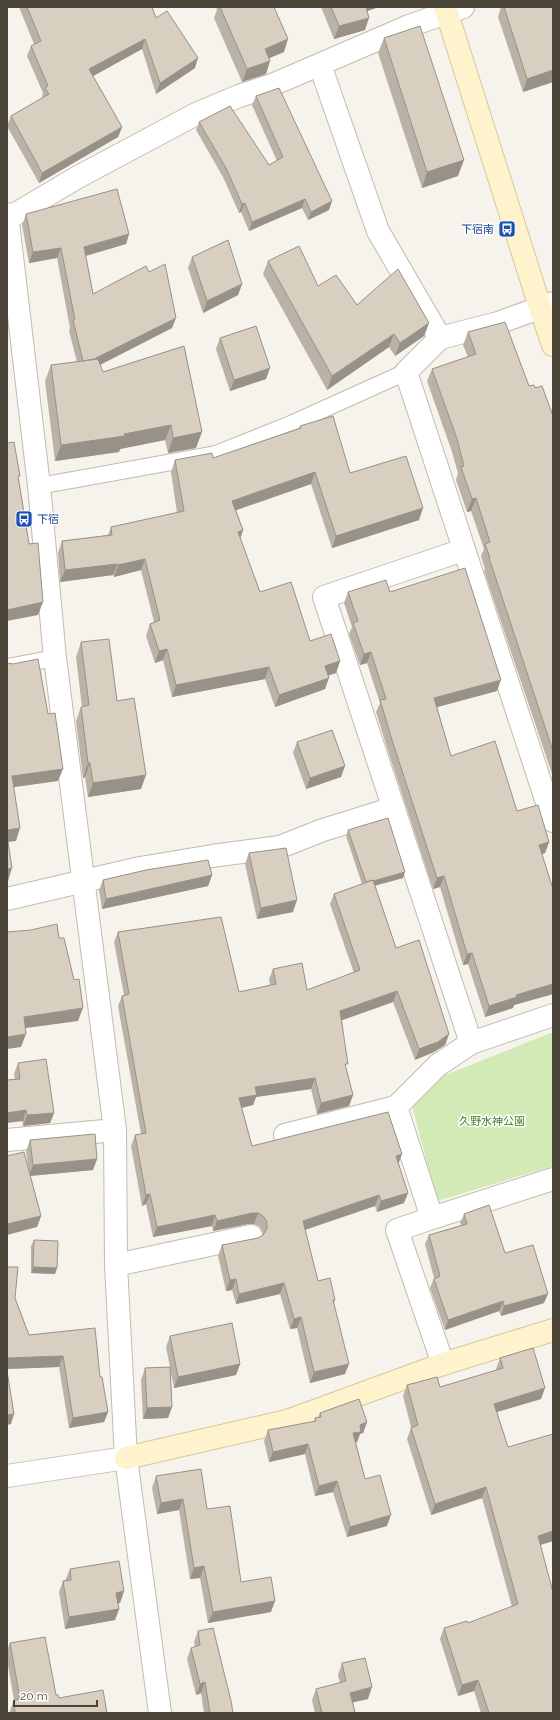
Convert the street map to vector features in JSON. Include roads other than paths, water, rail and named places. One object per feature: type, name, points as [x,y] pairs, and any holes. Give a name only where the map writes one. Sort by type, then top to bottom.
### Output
[{"type":"street","points":[[8,219],[78,177],[196,114],[239,96],[272,86],[320,64],[452,9],[546,305],[553,345]]},
{"type":"street","points":[[320,64],[378,231],[440,338]]},
{"type":"street","points":[[7,214],[39,486],[55,658],[82,882],[106,1050],[115,1130],[116,1265],[126,1458],[160,1713]]},
{"type":"street","points":[[546,305],[498,323],[440,338],[406,372],[463,550],[553,821]]},
{"type":"street","points":[[463,550],[324,597],[471,1043]]},
{"type":"street","points":[[7,899],[154,866],[212,856],[280,847],[323,830],[394,808]]},
{"type":"street","points":[[285,1135],[396,1108],[438,1065],[471,1043],[553,1015]]},
{"type":"street","points":[[396,1108],[432,1218]]},
{"type":"street","points":[[7,1140],[115,1130]]},
{"type":"street","points":[[443,1364],[397,1230],[553,1179]]},
{"type":"street","points":[[116,1265],[251,1236]]},
{"type":"street","points":[[7,1476],[126,1458],[287,1421],[443,1364],[553,1330]]},
{"type":"lane","points":[[39,486],[216,454],[291,424],[406,372]]},
{"type":"lane","points":[[7,667],[55,658]]},
{"type":"place","name":"下宿南","points":[[507,229]]},
{"type":"place","name":"下宿","points":[[24,519]]},
{"type":"park label","name":"久野水神公園","points":[[492,1121]]}]
